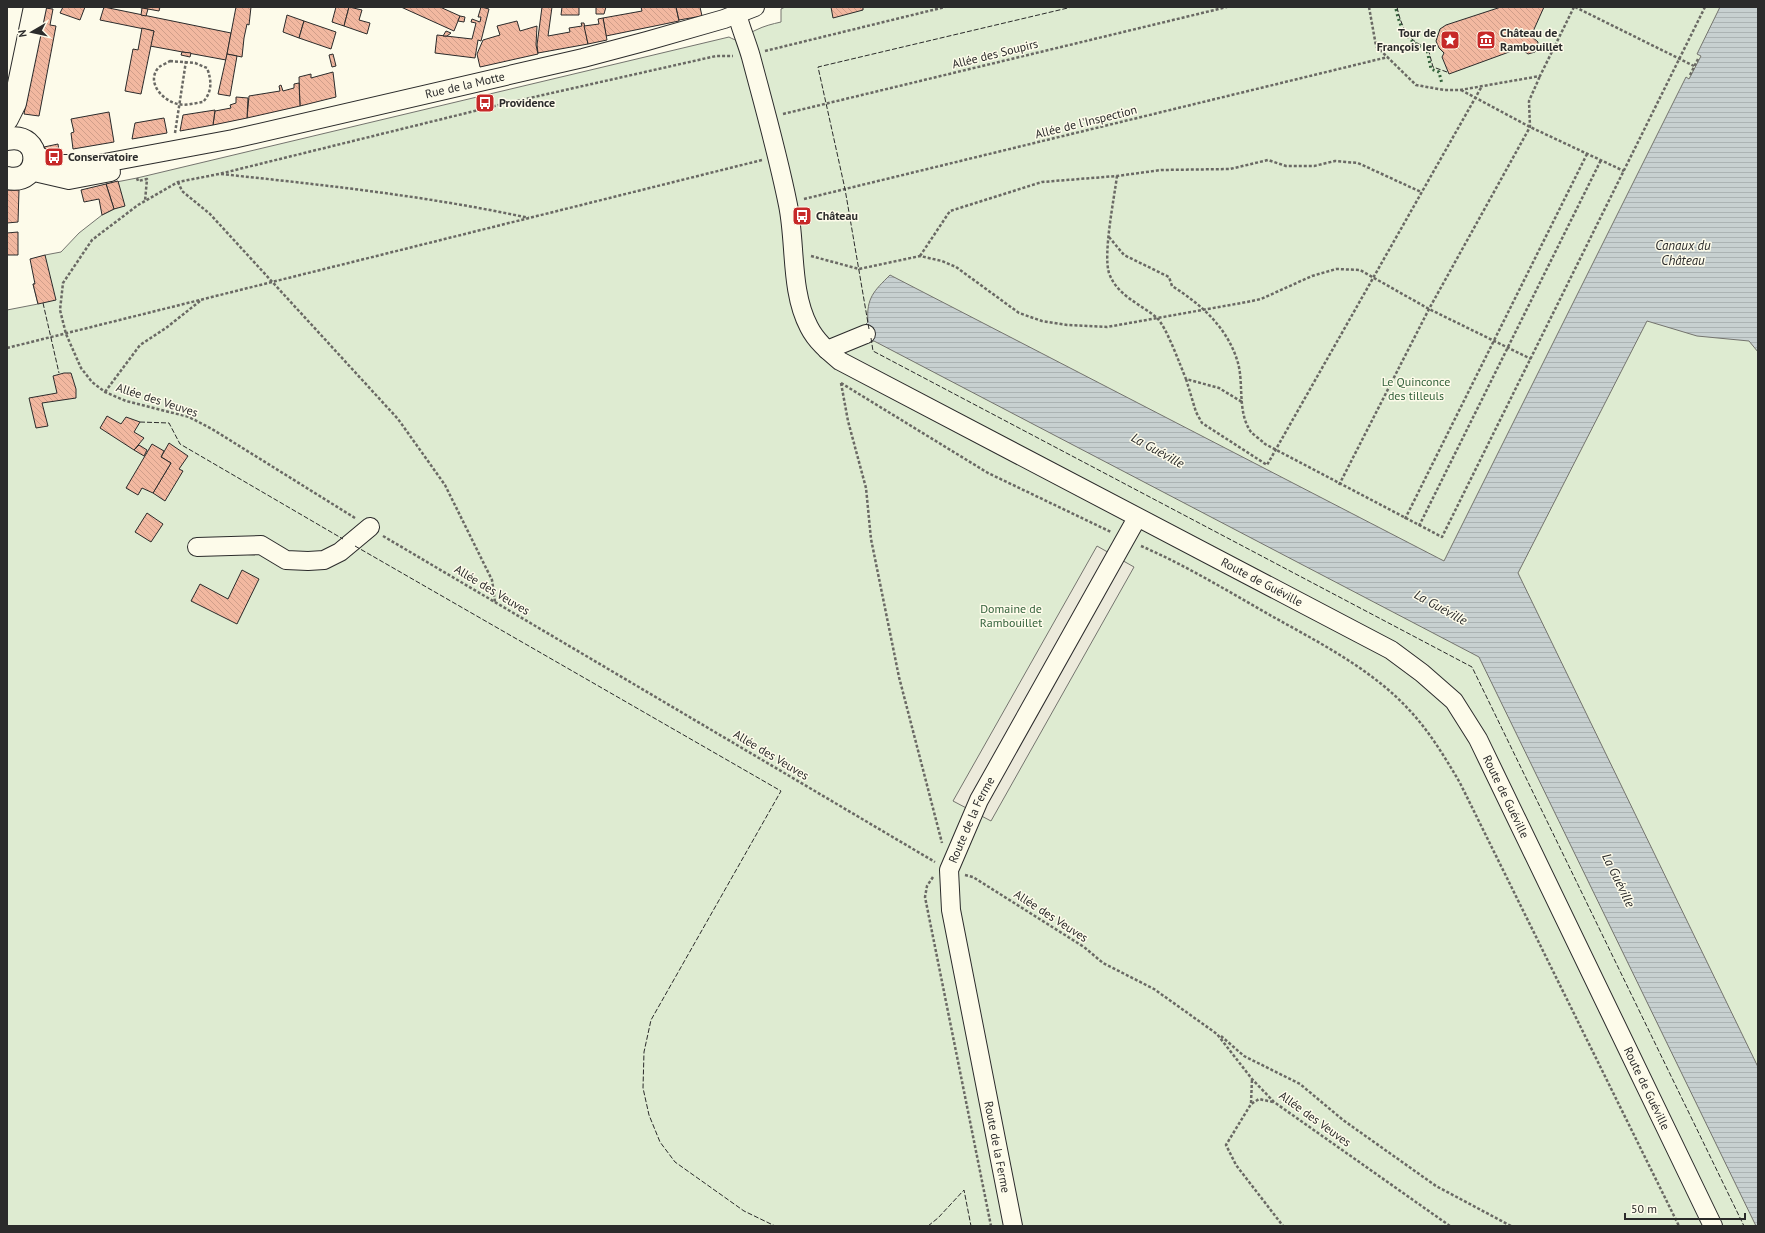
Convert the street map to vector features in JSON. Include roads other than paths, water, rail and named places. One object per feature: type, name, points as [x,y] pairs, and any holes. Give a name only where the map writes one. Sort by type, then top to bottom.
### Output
[{"type":"main road","points":[[7,119],[15,103],[35,7]]},
{"type":"main road","points":[[7,139],[20,138],[27,142],[32,162],[20,178],[7,178]]},
{"type":"street","name":"Rue de la Motte","points":[[32,162],[69,180],[132,168],[173,144],[249,136],[583,58],[647,41],[756,7]]},
{"type":"street","points":[[737,14],[767,117],[788,203],[796,281],[809,327],[834,356],[866,334]]},
{"type":"street","name":"Route de Guéville","points":[[834,356],[1137,518],[1391,650],[1422,673],[1454,700],[1478,739],[1713,1226]]},
{"type":"street","name":"Route de la Ferme","points":[[1013,1226],[958,952],[951,910],[949,870],[979,800],[1137,518]]},
{"type":"street","points":[[198,548],[261,545],[286,560],[324,560],[340,552],[370,527]]},
{"type":"water","name":"Canaux du Château","points":[[1720,7],[1758,7],[1758,352],[1749,341],[1697,336],[1647,321],[1518,573],[1758,1067],[1758,1226],[1756,1226],[1479,657],[874,341],[869,342],[863,327],[868,322],[868,307],[872,296],[890,275],[1444,561],[1686,77],[1689,79],[1701,56],[1697,54]]},
{"type":"place","name":"Tour de François Ier","points":[[1450,40]]},
{"type":"place","name":"Château de Rambouillet","points":[[1486,40]]},
{"type":"place","name":"Providence","points":[[485,103]]},
{"type":"place","name":"Conservatoire","points":[[54,157]]},
{"type":"place","name":"Château","points":[[802,216]]},
{"type":"park label","name":"Le Quinconce des tilleuls","points":[[1416,389]]},
{"type":"park label","name":"Domaine de Rambouillet","points":[[1011,616]]},
{"type":"water label","name":"La Guéville","points":[[1158,450]]},
{"type":"water label","name":"La Guéville","points":[[1441,607]]},
{"type":"water label","name":"La Guéville","points":[[1619,880]]}]
